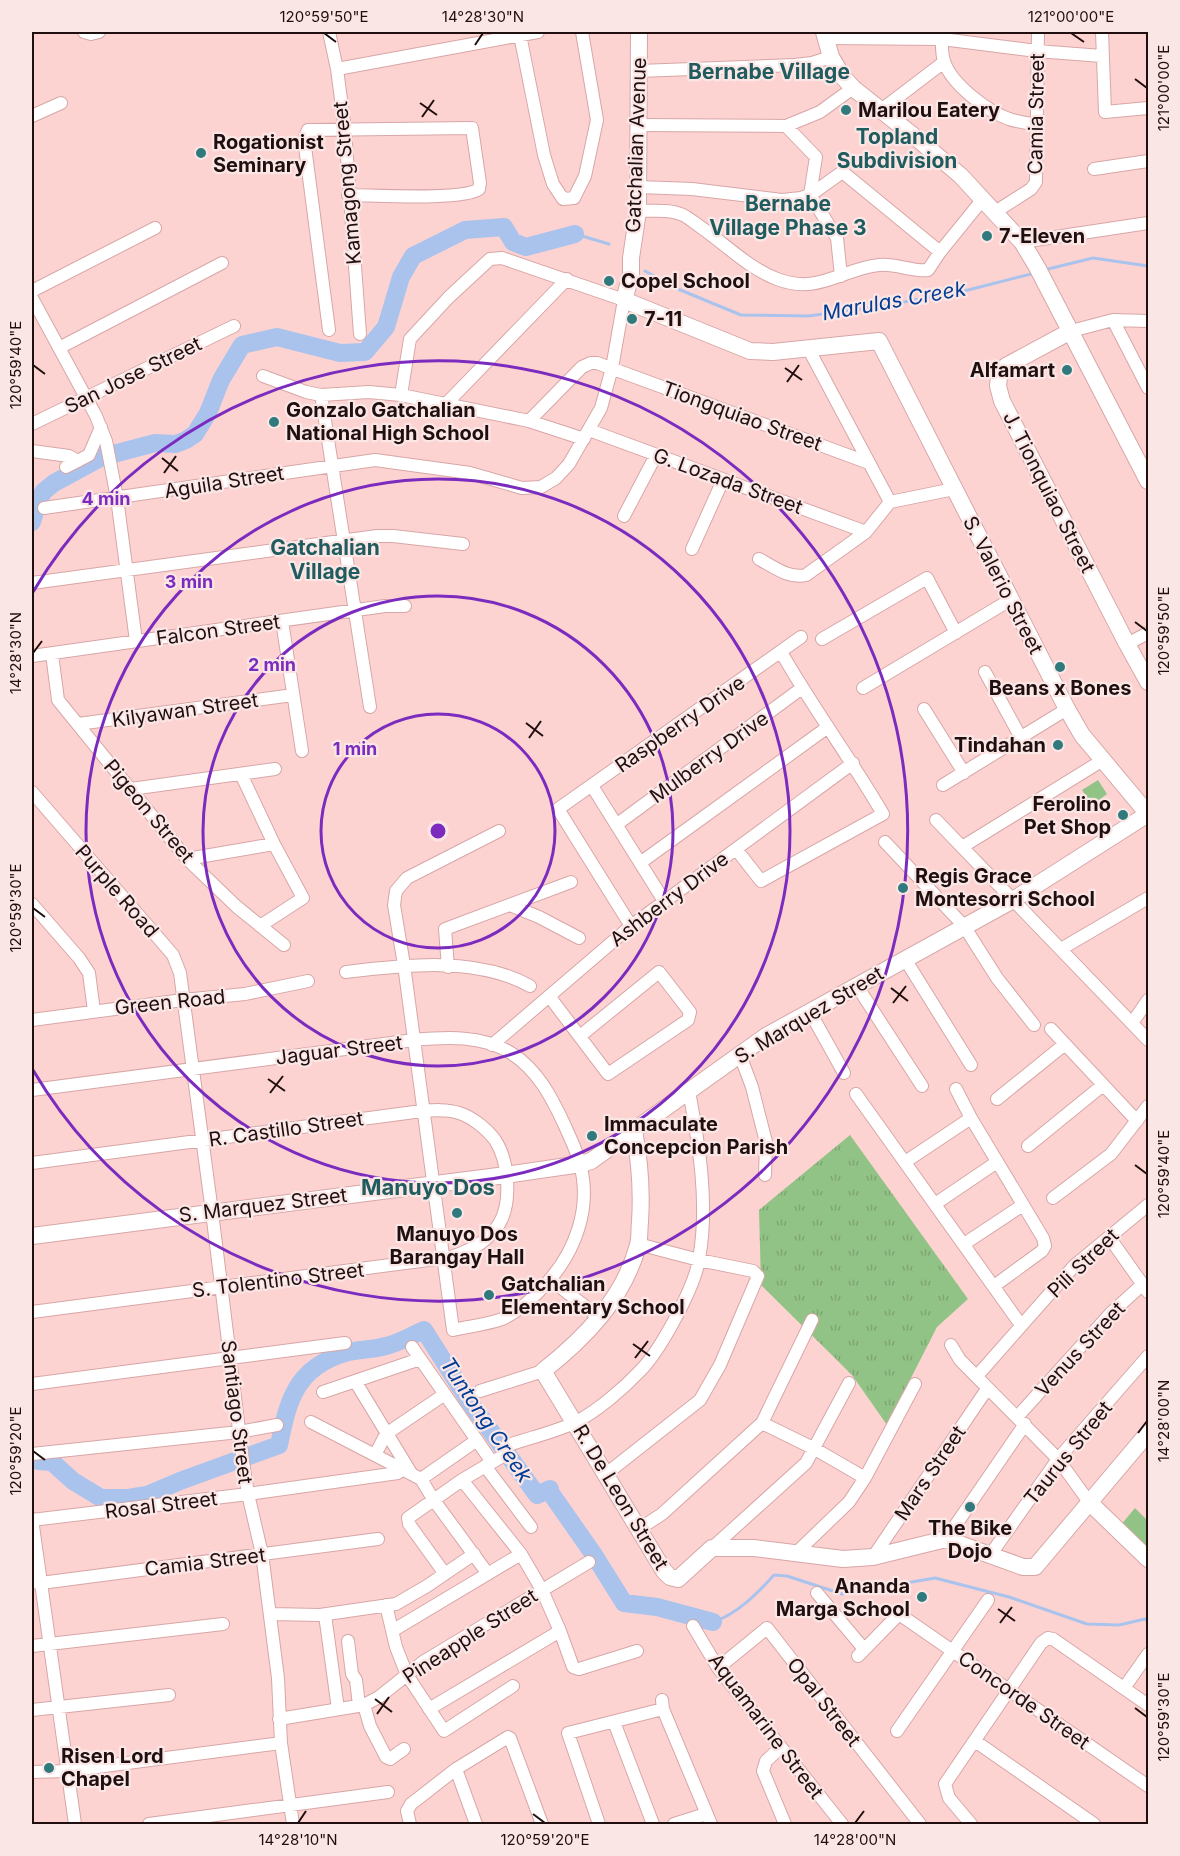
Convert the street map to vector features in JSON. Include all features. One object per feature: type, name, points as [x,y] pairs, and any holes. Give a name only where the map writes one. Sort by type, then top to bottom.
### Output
[{"type":"street","points":[[84,32],[91,34],[99,32]]},
{"type":"street","name":"Kamagong Street","points":[[329,32],[337,69],[345,130],[360,334]]},
{"type":"street","points":[[337,69],[538,32]]},
{"type":"street","points":[[520,35],[544,155],[553,184],[563,199],[574,198],[585,176],[597,120],[582,32]]},
{"type":"street","name":"Gatchalian Avenue","points":[[332,466],[375,460],[470,473],[522,488],[541,487],[556,478],[569,464],[587,434],[607,391],[624,300],[625,275],[631,258],[638,211],[639,32]]},
{"type":"street","name":"Camia Street","points":[[995,212],[1035,185],[1037,178],[1038,32]]},
{"type":"street","points":[[1102,32],[1101,56],[1105,112],[1149,108]]},
{"type":"street","points":[[1101,56],[1037,51],[942,35],[824,35],[831,57],[853,88],[961,176],[1022,242],[1149,481]]},
{"type":"street","points":[[942,35],[944,62],[959,83],[982,104],[1009,119],[1037,125]]},
{"type":"street","points":[[639,70],[795,65],[831,57]]},
{"type":"street","points":[[881,110],[944,62]]},
{"type":"street","points":[[638,125],[786,126],[820,111],[853,88]]},
{"type":"street","points":[[32,116],[61,103]]},
{"type":"street","points":[[329,330],[304,139],[308,130],[470,126],[473,130],[480,183],[479,189],[474,193],[348,195]]},
{"type":"street","points":[[786,126],[816,157],[810,195],[837,237],[841,276]]},
{"type":"street","points":[[1094,169],[1149,161]]},
{"type":"street","points":[[638,187],[692,189],[782,200],[810,195],[841,174],[845,174],[940,252]]},
{"type":"street","points":[[638,211],[665,211],[682,215],[777,279],[816,284],[858,268],[880,265],[898,265],[922,271],[928,270],[983,199]]},
{"type":"street","points":[[1022,242],[1149,223]]},
{"type":"street","points":[[32,291],[156,228]]},
{"type":"street","points":[[401,395],[410,339],[448,297],[490,259],[502,258],[624,300],[750,351],[772,352],[808,348],[890,502]]},
{"type":"street","points":[[59,348],[222,263]]},
{"type":"street","points":[[446,404],[567,279]]},
{"type":"street","points":[[32,298],[86,398],[106,441],[117,498],[136,641]]},
{"type":"street","points":[[1071,331],[1113,320],[1149,321]]},
{"type":"street","points":[[1113,320],[1149,388]]},
{"type":"street","name":"San Jose Street","points":[[32,424],[234,326]]},
{"type":"street","name":"J. Tionquiao Street","points":[[1071,331],[1006,366],[999,376],[998,386],[1002,401],[1127,644],[1149,682]]},
{"type":"street","name":"S. Valerio Street","points":[[808,348],[879,341],[1067,710],[1082,735],[1149,814]]},
{"type":"street","name":"Tiongquiao Street","points":[[529,421],[582,367],[597,363],[869,463]]},
{"type":"street","name":"G. Lozada Street","points":[[263,376],[306,392],[321,394],[369,392],[401,395],[587,434],[656,454],[866,532]]},
{"type":"street","points":[[321,394],[370,707]]},
{"type":"street","points":[[66,467],[89,455],[100,426]]},
{"type":"street","points":[[32,451],[69,456],[78,461]]},
{"type":"street","points":[[624,516],[656,454]]},
{"type":"street","name":"Aguila Street","points":[[44,508],[332,466]]},
{"type":"street","points":[[692,549],[723,480]]},
{"type":"street","points":[[759,559],[790,575],[797,577],[806,575],[866,532],[890,502],[954,489]]},
{"type":"street","points":[[32,583],[344,540],[393,536],[462,544]]},
{"type":"street","points":[[822,639],[927,578],[956,633]]},
{"type":"street","points":[[863,688],[1010,600]]},
{"type":"street","name":"Falcon Street","points":[[32,656],[385,606],[405,606]]},
{"type":"street","points":[[282,621],[302,751]]},
{"type":"street","points":[[1127,644],[1149,633]]},
{"type":"street","name":"Raspberry Drive","points":[[631,926],[558,809],[801,637]]},
{"type":"street","points":[[736,849],[761,881],[883,814],[781,652]]},
{"type":"street","name":"Pigeon Street","points":[[52,654],[58,700],[187,859],[237,907],[284,945]]},
{"type":"street","points":[[985,672],[1021,738]]},
{"type":"street","name":"Mulberry Drive","points":[[616,825],[802,688]]},
{"type":"street","name":"Kilyawan Street","points":[[78,724],[293,695]]},
{"type":"street","points":[[924,710],[964,773]]},
{"type":"street","points":[[943,785],[1067,710]]},
{"type":"street","points":[[640,863],[828,727]]},
{"type":"street","points":[[962,847],[1103,760]]},
{"type":"street","name":"Ashberry Drive","points":[[492,1045],[631,926],[853,763]]},
{"type":"street","points":[[131,789],[275,769]]},
{"type":"street","points":[[241,774],[303,898],[260,926]]},
{"type":"street","points":[[591,786],[664,901]]},
{"type":"street","name":"Purple Road","points":[[32,792],[173,955],[180,973],[183,1000]]},
{"type":"street","name":"S. Marquez Street","points":[[32,1236],[506,1175],[591,1161],[766,1036],[1013,900],[1149,814]]},
{"type":"street","points":[[936,820],[1149,1040]]},
{"type":"street","points":[[442,1259],[394,898],[398,886],[406,878],[499,831]]},
{"type":"street","points":[[885,842],[964,926],[997,978],[1034,1025]]},
{"type":"street","points":[[187,859],[274,844]]},
{"type":"street","points":[[448,967],[445,928],[571,882]]},
{"type":"street","points":[[1061,949],[1149,898]]},
{"type":"street","points":[[32,904],[79,958],[89,974],[94,1011]]},
{"type":"street","points":[[510,905],[579,938]]},
{"type":"street","points":[[905,959],[971,1065]]},
{"type":"street","points":[[346,972],[404,965],[448,967],[490,971],[509,976],[530,986]]},
{"type":"street","points":[[549,996],[608,1074],[688,1020],[690,1012],[659,972],[580,1036]]},
{"type":"street","name":"Green Road","points":[[32,1020],[245,994],[308,981]]},
{"type":"street","points":[[858,986],[922,1086]]},
{"type":"street","name":"Santiago Street","points":[[183,1000],[242,1457],[262,1554],[278,1678],[281,1743],[293,1824]]},
{"type":"street","points":[[1132,1023],[1149,1000]]},
{"type":"street","points":[[810,1012],[844,1073]]},
{"type":"street","points":[[1051,1029],[1137,1122]]},
{"type":"street","name":"Jaguar Street","points":[[32,1090],[414,1040],[459,1038],[492,1045],[511,1053],[528,1066],[552,1097],[581,1164],[583,1196],[581,1226],[570,1251],[550,1280],[529,1301],[503,1318],[453,1330],[442,1259]]},
{"type":"street","points":[[997,1099],[1065,1044]]},
{"type":"street","points":[[740,1055],[752,1087],[766,1142],[765,1175]]},
{"type":"street","points":[[1028,1146],[1103,1085]]},
{"type":"street","points":[[956,1089],[1043,1238],[1045,1246],[1042,1251],[994,1286]]},
{"type":"street","points":[[445,1574],[407,1520],[410,1515],[496,1458],[575,1422],[608,1400],[641,1370],[667,1333],[691,1287],[699,1260],[702,1173],[689,1091]]},
{"type":"street","points":[[855,1094],[1021,1325],[976,1376]]},
{"type":"street","points":[[1053,1198],[1112,1154],[1149,1106]]},
{"type":"street","name":"R. Castillo Street","points":[[32,1163],[422,1111],[445,1110],[472,1119],[495,1141],[502,1155],[506,1175]]},
{"type":"street","points":[[905,1162],[971,1118]]},
{"type":"street","points":[[480,1391],[543,1371],[569,1350],[600,1318],[623,1282],[638,1244],[642,1197],[640,1160],[634,1131]]},
{"type":"street","points":[[935,1204],[997,1162]]},
{"type":"street","name":"S. Tolentino Street","points":[[32,1312],[442,1259],[466,1253],[480,1244],[499,1224],[507,1200],[506,1175]]},
{"type":"street","points":[[964,1244],[1023,1204]]},
{"type":"street","name":"Pili Street","points":[[1021,1325],[1074,1266],[1149,1205]]},
{"type":"street","points":[[1109,1237],[1146,1288]]},
{"type":"street","points":[[606,1474],[700,1400],[720,1365],[758,1276],[753,1271],[638,1244]]},
{"type":"street","points":[[550,1280],[600,1318]]},
{"type":"street","name":"Venus Street","points":[[946,1539],[1022,1420],[1111,1313],[1146,1288]]},
{"type":"street","points":[[639,1529],[662,1514],[762,1423],[812,1320]]},
{"type":"street","points":[[32,1384],[345,1343]]},
{"type":"street","points":[[951,1345],[960,1360],[987,1389],[1022,1420],[1058,1459],[1089,1502],[1149,1559]]},
{"type":"street","points":[[412,1347],[477,1440],[496,1458],[531,1527]]},
{"type":"street","name":"Taurus Street","points":[[991,1554],[1058,1459],[1149,1356]]},
{"type":"street","points":[[323,1392],[420,1359]]},
{"type":"street","name":"R. De Leon Street","points":[[543,1371],[664,1571],[670,1577],[678,1579],[712,1548]]},
{"type":"street","points":[[355,1381],[386,1434],[488,1575]]},
{"type":"street","points":[[712,1548],[806,1463],[849,1383]]},
{"type":"street","points":[[795,1554],[849,1502],[865,1478],[915,1384]]},
{"type":"street","name":"Mars Street","points":[[873,1557],[987,1389]]},
{"type":"street","points":[[375,1455],[386,1434],[445,1395]]},
{"type":"street","points":[[311,1422],[417,1476]]},
{"type":"street","points":[[762,1423],[865,1478]]},
{"type":"street","points":[[32,1454],[239,1432],[277,1425]]},
{"type":"street","points":[[712,1548],[754,1548],[843,1558],[873,1557],[946,1539],[1023,1567],[1035,1567],[1149,1433]]},
{"type":"street","points":[[417,1476],[477,1440]]},
{"type":"street","name":"Rosal Street","points":[[32,1520],[398,1473]]},
{"type":"street","points":[[462,1480],[521,1554],[542,1590],[571,1664],[576,1669],[637,1651]]},
{"type":"street","points":[[32,1520],[36,1582],[49,1645],[75,1824]]},
{"type":"street","name":"Camia Street","points":[[36,1582],[378,1539]]},
{"type":"street","points":[[270,1614],[325,1615],[396,1604],[474,1554]]},
{"type":"street","points":[[392,1631],[521,1554]]},
{"type":"street","name":"Pineapple Street","points":[[279,1719],[362,1705],[379,1697],[423,1662],[589,1562]]},
{"type":"street","name":"Concorde Street","points":[[818,1593],[861,1652],[899,1614],[1149,1786]]},
{"type":"street","points":[[897,1731],[988,1600]]},
{"type":"street","points":[[386,1605],[407,1675],[444,1731],[513,1686]]},
{"type":"street","points":[[325,1615],[338,1709]]},
{"type":"street","points":[[32,1646],[223,1624]]},
{"type":"street","name":"Aquamarine Street","points":[[693,1626],[718,1668],[842,1824]]},
{"type":"street","name":"Opal Street","points":[[718,1668],[767,1628],[920,1824]]},
{"type":"street","points":[[429,1709],[560,1631]]},
{"type":"street","points":[[971,1824],[949,1798],[945,1784],[1041,1642],[1048,1638],[1053,1639],[1149,1705]]},
{"type":"street","points":[[348,1641],[352,1674],[356,1680],[362,1705],[386,1757],[390,1759],[404,1749]]},
{"type":"street","points":[[1124,1688],[1149,1654]]},
{"type":"street","points":[[32,1710],[168,1695]]},
{"type":"street","points":[[599,1824],[568,1733],[614,1722],[663,1705],[708,1819],[674,1824]]},
{"type":"street","points":[[614,1722],[653,1824]]},
{"type":"street","points":[[410,1824],[407,1811],[417,1799],[456,1769],[508,1737],[542,1824]]},
{"type":"street","points":[[975,1741],[1094,1824]]},
{"type":"street","points":[[32,1772],[66,1771],[281,1743]]},
{"type":"street","points":[[781,1748],[766,1761],[763,1771],[785,1824]]},
{"type":"street","points":[[456,1769],[476,1824]]},
{"type":"street","points":[[149,1824],[388,1792]]},
{"type":"green space","points":[[1098,780],[1107,794],[1092,805],[1082,790]]},
{"type":"green space","points":[[850,1135],[968,1299],[937,1327],[887,1425],[852,1375],[761,1285],[759,1210]]},
{"type":"green space","points":[[1135,1508],[1148,1521],[1148,1553],[1120,1526]]},
{"type":"waterway","name":"Marulas Creek","points":[[32,522],[44,491],[54,483],[102,457],[155,443],[176,444],[195,434],[208,413],[221,380],[242,345],[277,337],[340,353],[365,352],[386,327],[401,277],[413,256],[465,230],[504,227],[513,242],[526,247],[575,234]]},
{"type":"waterway","name":"Marulas Creek","points":[[575,234],[609,244]]},
{"type":"waterway","name":"Marulas Creek","points":[[1044,270],[1093,258],[1148,266]]},
{"type":"waterway","name":"Marulas Creek","points":[[645,271],[678,289],[741,315],[808,316],[877,307],[968,290],[1035,273]]},
{"type":"waterway","name":"Tuntong Creek","points":[[38,1461],[52,1462],[73,1481],[101,1498],[147,1495],[279,1445],[291,1400],[297,1388],[315,1367],[345,1353],[391,1345],[424,1330],[469,1401],[537,1495],[550,1489],[624,1603],[657,1607],[713,1622]]},
{"type":"waterway","name":"Tuntong Creek","points":[[713,1622],[738,1609],[774,1575],[787,1576],[842,1594],[935,1578],[1009,1597],[1087,1624],[1119,1625],[1145,1619],[1148,1622]]},
{"type":"place","name":"Marilou Eatery","points":[[846,110]]},
{"type":"place","name":"Rogationist Seminary","points":[[201,153]]},
{"type":"place","name":"7-Eleven","points":[[987,236]]},
{"type":"place","name":"Copel School","points":[[609,281]]},
{"type":"place","name":"7-11","points":[[632,319]]},
{"type":"place","name":"Alfamart","points":[[1067,370]]},
{"type":"place","name":"Gonzalo Gatchalian National High School","points":[[274,422]]},
{"type":"place","name":"Beans x Bones","points":[[1060,667]]},
{"type":"place","name":"Tindahan","points":[[1058,745]]},
{"type":"place","name":"Ferolino Pet Shop","points":[[1123,815]]},
{"type":"place","name":"Regis Grace Montesorri School","points":[[903,888]]},
{"type":"place","name":"Immaculate Concepcion Parish","points":[[592,1136]]},
{"type":"place","name":"Manuyo Dos Barangay Hall","points":[[457,1213]]},
{"type":"place","name":"Gatchalian Elementary School","points":[[489,1295]]},
{"type":"place","name":"The Bike Dojo","points":[[970,1507]]},
{"type":"place","name":"Ananda Marga School","points":[[922,1597]]},
{"type":"place","name":"Risen Lord Chapel","points":[[49,1768]]},
{"type":"district","name":"Bernabe Village","points":[[769,72]]},
{"type":"district","name":"Topland Subdivision","points":[[897,149]]},
{"type":"district","name":"Bernabe Village Phase 3","points":[[788,216]]},
{"type":"district","name":"Gatchalian Village","points":[[325,560]]},
{"type":"district","name":"Manuyo Dos","points":[[428,1187]]}]
